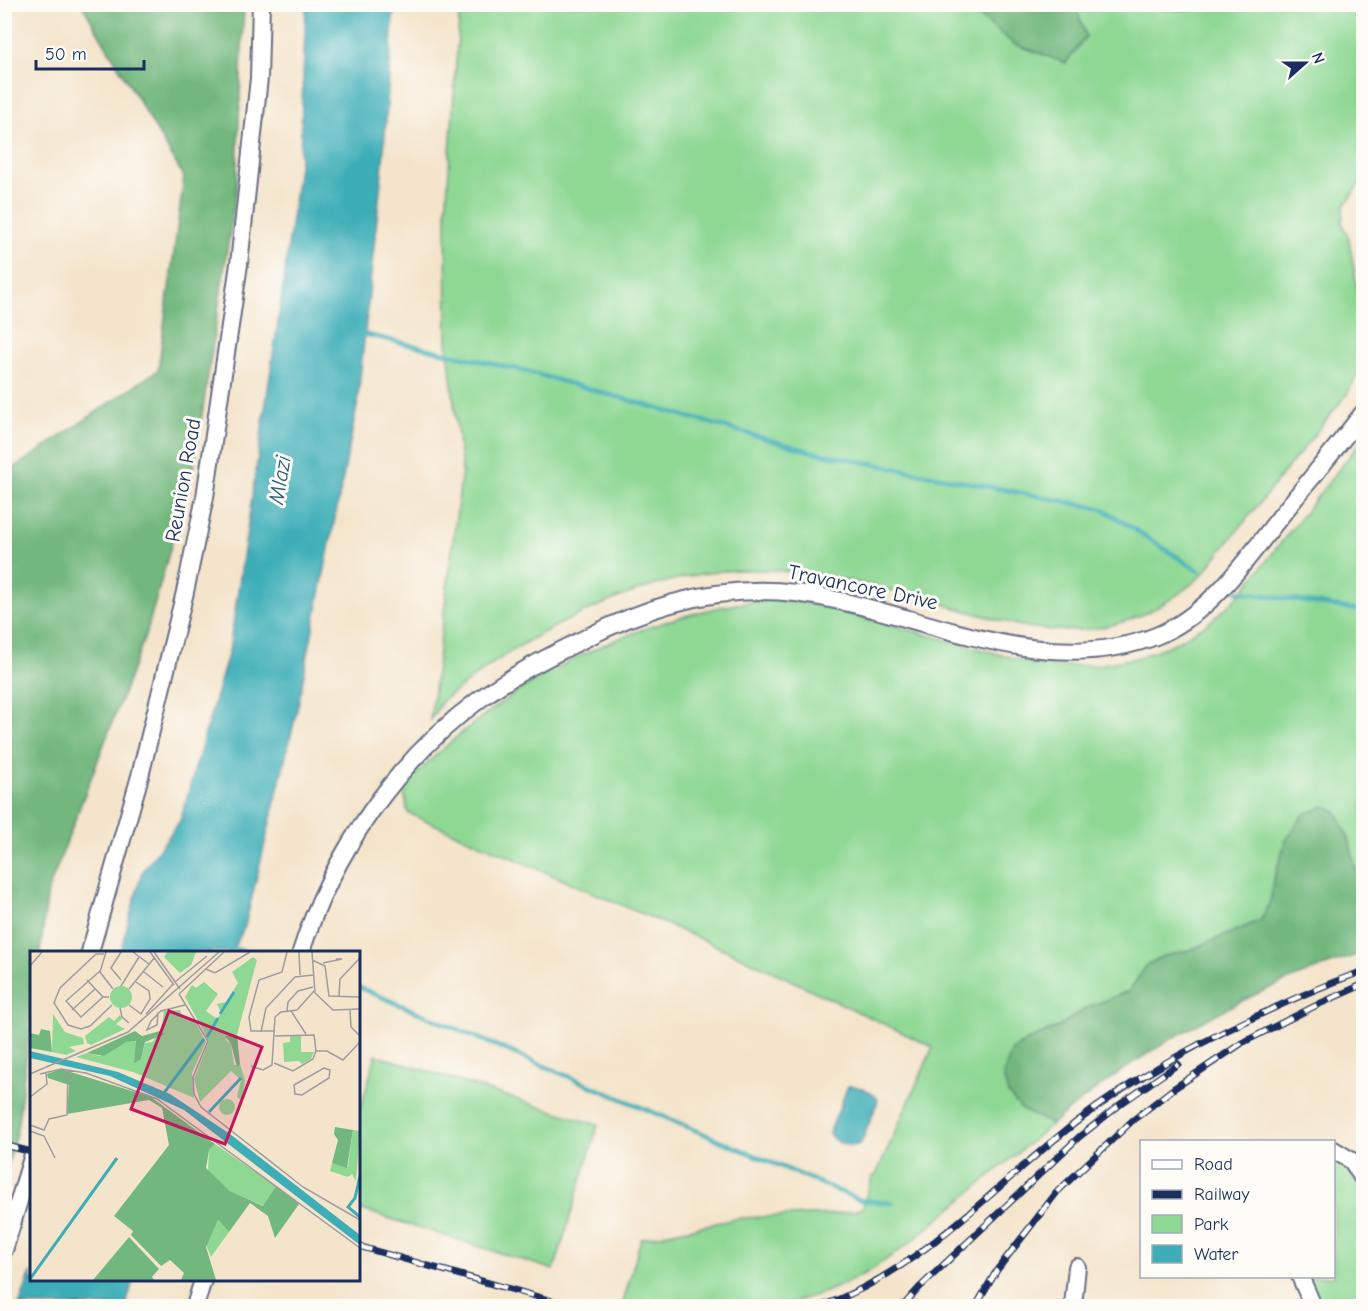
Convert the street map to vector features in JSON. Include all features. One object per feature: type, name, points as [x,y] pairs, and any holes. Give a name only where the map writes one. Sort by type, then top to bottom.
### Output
[{"type":"street","name":"Reunion Road","points":[[90,951],[140,776],[185,592],[205,497],[239,264],[259,78],[261,4]]},
{"type":"street","name":"Travancore Drive","points":[[302,951],[336,870],[362,825],[388,789],[429,744],[478,701],[515,676],[556,653],[616,624],[672,603],[719,593],[761,590],[831,599],[993,641],[1039,650],[1086,651],[1138,642],[1165,632],[1186,619],[1216,593],[1251,555],[1364,412]]},
{"type":"street","points":[[1335,1151],[1352,1161],[1364,1180]]},
{"type":"street","points":[[4,1250],[30,1165]]},
{"type":"street","points":[[1073,1306],[1077,1268]]},
{"type":"street","points":[[1301,1278],[1313,1306]]},
{"type":"street","points":[[195,1306],[203,1281]]},
{"type":"green space","points":[[1131,4],[1187,10],[1229,4],[1363,5],[1363,179],[1344,206],[1342,222],[1349,239],[1359,299],[1361,369],[1347,394],[1201,576],[1181,593],[1138,617],[1092,629],[1068,630],[1017,625],[880,588],[810,574],[741,570],[688,576],[611,600],[529,641],[448,696],[440,704],[430,721],[462,471],[447,342],[446,213],[460,5],[966,5],[1014,44],[1086,36],[1075,5]]},
{"type":"green space","points":[[82,5],[244,5],[236,192],[195,461],[147,631],[48,891],[40,951],[30,951],[30,1027],[17,1130],[5,1175],[5,474],[158,370],[184,177]]},
{"type":"green space","points":[[966,5],[1075,5],[1086,36],[1066,63],[1014,44]]},
{"type":"green space","points":[[1363,439],[1363,903],[1349,839],[1286,840],[1274,879],[1270,903],[1261,920],[1193,949],[1161,957],[1147,965],[1130,991],[1086,1008],[1058,1027],[1027,1041],[1022,1110],[1052,1124],[910,1243],[868,1272],[846,1283],[823,1293],[780,1306],[639,1306],[623,1303],[641,1239],[740,1218],[837,1214],[862,1209],[872,1177],[876,1175],[933,1047],[733,953],[408,813],[403,787],[465,730],[531,683],[566,663],[641,630],[730,605],[780,600],[816,605],[1036,664],[1097,665],[1136,658],[1173,644],[1207,624],[1237,598]]},
{"type":"green space","points":[[1325,806],[1337,812],[1349,839],[1363,903],[1363,953],[1279,984],[1199,1023],[1123,1070],[1052,1124],[1022,1110],[1008,1094],[1003,1075],[1012,1050],[1058,1027],[1086,1008],[1129,991],[1147,965],[1161,957],[1193,949],[1261,920],[1270,903],[1274,879],[1286,840],[1304,814]]},
{"type":"green space","points":[[376,1055],[598,1125],[554,1270],[360,1209],[360,1110]]},
{"type":"green space","points":[[1335,1158],[1348,1166],[1363,1195],[1363,1306],[1320,1306],[1305,1278],[1335,1278]]},
{"type":"water","name":"Mlazi","points":[[306,5],[394,5],[383,162],[357,407],[297,710],[245,926],[232,951],[120,951],[142,872],[180,821],[229,651],[300,158]]},
{"type":"water","points":[[848,1086],[866,1090],[878,1101],[862,1141],[850,1146],[840,1143],[829,1134]]},
{"type":"water","points":[[30,1275],[30,1281],[133,1281],[126,1306],[19,1306]]},
{"type":"waterway","points":[[359,333],[525,371],[813,452],[1103,509],[1199,571]]},
{"type":"waterway","points":[[1237,591],[1364,611]]},
{"type":"waterway","points":[[228,947],[243,951]]},
{"type":"waterway","points":[[360,988],[860,1200],[893,1203]]},
{"type":"railway","points":[[822,1306],[856,1292],[916,1255],[945,1234],[1078,1121],[1152,1071],[1259,1015],[1364,971]]},
{"type":"railway","points":[[976,1306],[997,1270],[1057,1192],[1132,1121],[1173,1089],[1242,1043],[1364,984]]},
{"type":"railway","points":[[903,1306],[919,1288],[1079,1137],[1122,1103],[1178,1064]]},
{"type":"railway","points":[[4,1145],[30,1152]]},
{"type":"railway","points":[[360,1247],[570,1306]]}]
